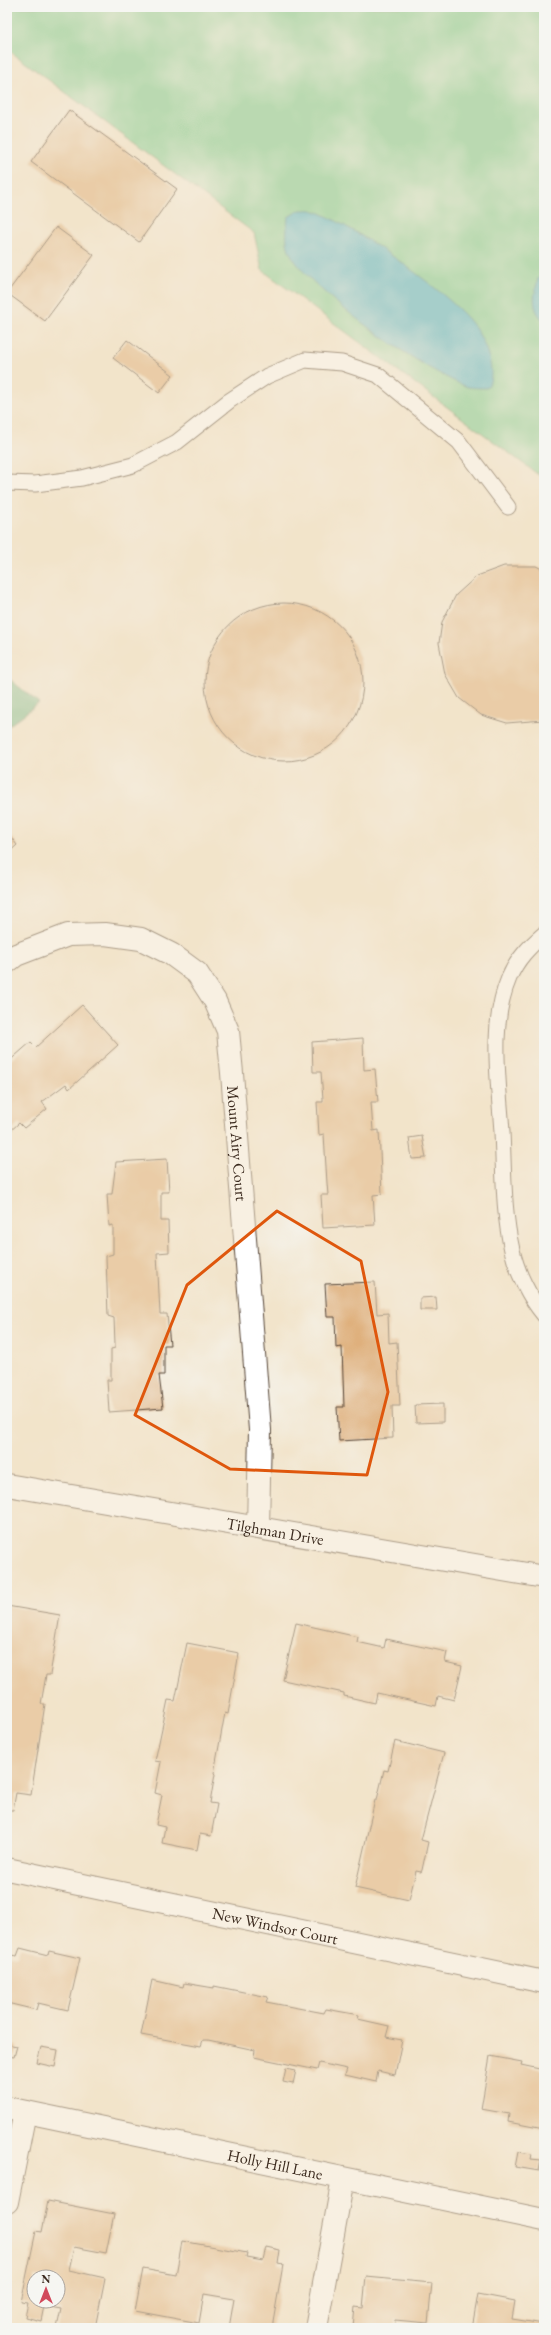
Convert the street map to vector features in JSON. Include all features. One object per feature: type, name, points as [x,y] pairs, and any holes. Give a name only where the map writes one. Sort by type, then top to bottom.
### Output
[{"type":"street","name":"Mount Airy Court","points":[[7,962],[16,955],[68,935],[105,934],[141,939],[171,954],[197,973],[215,1001],[228,1031],[232,1073],[260,1430],[258,1528]]},
{"type":"street","name":"Tilghman Drive","points":[[7,1485],[544,1577]]},
{"type":"street","name":"New Windsor Court","points":[[7,1869],[544,1982]]},
{"type":"street","name":"Holly Hill Lane","points":[[16,2110],[544,2220]]},
{"type":"street","points":[[7,2202],[16,2110]]},
{"type":"street","points":[[316,2328],[343,2179]]},
{"type":"lane","points":[[7,482],[35,484],[75,479],[133,465],[178,442],[229,401],[267,376],[305,360],[342,362],[378,375],[459,442],[508,507]]},
{"type":"lane","points":[[544,934],[523,953],[508,979],[501,1007],[497,1038],[505,1218],[512,1252],[522,1278],[544,1315]]},
{"type":"highlighted area","points":[[277,1211],[361,1261],[388,1392],[367,1475],[230,1469],[135,1415],[187,1285]]},
{"type":"green space","points":[[7,7],[544,7],[544,479],[262,270],[254,233],[7,49]]},
{"type":"green space","points":[[7,677],[39,703],[7,727]]},
{"type":"water","points":[[300,210],[313,210],[353,230],[426,281],[465,315],[476,329],[489,358],[491,374],[490,382],[487,388],[468,387],[450,379],[426,365],[369,328],[317,286],[299,266],[289,250],[287,242],[288,217]]},
{"type":"water","points":[[544,274],[544,321],[535,306],[534,296],[538,278]]},
{"type":"building","points":[[69,110],[177,189],[139,242],[31,162]]},
{"type":"building","points":[[56,227],[94,255],[45,321],[7,293]]},
{"type":"building","points":[[127,340],[173,375],[159,393],[113,358]]},
{"type":"building","points":[[504,566],[536,566],[544,570],[543,720],[507,723],[481,715],[459,698],[445,674],[439,643],[442,622],[456,595],[477,576]]},
{"type":"building","points":[[276,603],[292,603],[307,606],[321,612],[340,626],[350,638],[360,659],[363,682],[360,705],[350,726],[340,738],[328,748],[307,758],[292,761],[276,761],[261,758],[240,748],[228,738],[218,726],[208,705],[205,690],[205,674],[208,659],[218,638],[228,626],[240,616],[261,606]]},
{"type":"building","points":[[7,832],[17,845],[7,854]]},
{"type":"building","points":[[82,1005],[118,1045],[69,1089],[66,1084],[42,1102],[47,1109],[24,1128],[19,1123],[7,1134],[7,1071],[10,1068],[7,1063],[31,1042],[36,1047]]},
{"type":"building","points":[[363,1038],[364,1070],[375,1069],[378,1102],[371,1102],[373,1131],[379,1130],[382,1194],[373,1195],[375,1225],[323,1228],[321,1195],[328,1195],[324,1134],[319,1135],[317,1102],[323,1102],[323,1099],[321,1072],[313,1072],[312,1042]]},
{"type":"building","points":[[422,1136],[426,1158],[412,1159],[409,1138]]},
{"type":"building","points":[[167,1159],[169,1192],[161,1192],[161,1221],[168,1221],[169,1252],[157,1253],[160,1314],[167,1314],[170,1345],[164,1345],[164,1375],[159,1375],[163,1408],[109,1412],[107,1380],[111,1380],[111,1349],[115,1348],[115,1344],[114,1318],[108,1316],[106,1256],[113,1254],[113,1225],[109,1226],[107,1194],[112,1194],[116,1162]]},
{"type":"building","points":[[375,1282],[377,1314],[388,1313],[389,1343],[397,1342],[400,1406],[392,1406],[393,1438],[339,1441],[337,1407],[344,1407],[342,1347],[336,1348],[335,1317],[327,1317],[325,1284]]},
{"type":"building","points":[[436,1297],[437,1310],[420,1310],[420,1298]]},
{"type":"building","points":[[443,1404],[443,1422],[416,1423],[415,1405]]},
{"type":"building","points":[[7,1606],[60,1615],[50,1675],[46,1675],[41,1704],[45,1704],[31,1795],[16,1793],[13,1810],[7,1810]]},
{"type":"building","points":[[296,1623],[358,1637],[357,1642],[384,1648],[386,1639],[447,1652],[445,1662],[462,1666],[454,1700],[438,1696],[436,1706],[377,1693],[375,1703],[344,1696],[344,1693],[283,1680]]},
{"type":"building","points":[[187,1643],[239,1653],[228,1714],[225,1713],[214,1773],[210,1803],[217,1804],[211,1836],[200,1834],[197,1850],[162,1843],[165,1827],[156,1825],[162,1795],[155,1793],[161,1762],[155,1761],[168,1700],[175,1701]]},
{"type":"building","points":[[395,1741],[444,1753],[421,1840],[428,1842],[422,1870],[421,1872],[416,1871],[409,1900],[355,1888],[375,1800],[377,1800],[384,1770],[388,1771]]},
{"type":"building","points":[[20,1948],[48,1955],[49,1951],[80,1958],[68,2010],[38,2003],[36,2010],[7,2003],[7,1954],[17,1956]]},
{"type":"building","points":[[152,1980],[183,1987],[184,1983],[214,1988],[214,1986],[268,1997],[266,2002],[324,2013],[326,2009],[359,2015],[358,2019],[389,2026],[386,2037],[402,2040],[395,2075],[378,2071],[376,2082],[345,2075],[347,2069],[319,2063],[317,2070],[254,2057],[255,2050],[208,2040],[203,2040],[201,2046],[141,2035]]},
{"type":"building","points":[[7,2044],[17,2046],[14,2057],[7,2056]]},
{"type":"building","points":[[41,2047],[58,2050],[55,2067],[37,2063]]},
{"type":"building","points":[[490,2056],[522,2062],[521,2065],[544,2070],[544,2129],[508,2122],[509,2114],[481,2109]]},
{"type":"building","points":[[286,2068],[296,2070],[293,2084],[283,2082]]},
{"type":"building","points":[[518,2152],[532,2154],[531,2159],[541,2160],[539,2171],[515,2167]]},
{"type":"building","points":[[48,2201],[114,2214],[106,2253],[74,2247],[69,2270],[105,2278],[95,2328],[57,2328],[61,2309],[66,2309],[66,2269],[28,2269],[36,2231],[42,2232]]},
{"type":"building","points":[[182,2241],[247,2253],[246,2257],[263,2260],[266,2247],[280,2250],[278,2264],[283,2265],[272,2328],[229,2328],[234,2299],[204,2294],[199,2323],[135,2311],[143,2269],[176,2275]]},
{"type":"building","points":[[366,2277],[432,2283],[428,2323],[395,2320],[394,2328],[353,2328],[355,2307],[363,2308]]},
{"type":"building","points":[[26,2278],[26,2303],[21,2302]]},
{"type":"building","points":[[478,2294],[515,2301],[512,2319],[544,2324],[544,2328],[472,2328]]},
{"type":"building","points":[[27,2309],[43,2309],[41,2321],[25,2317]]}]
